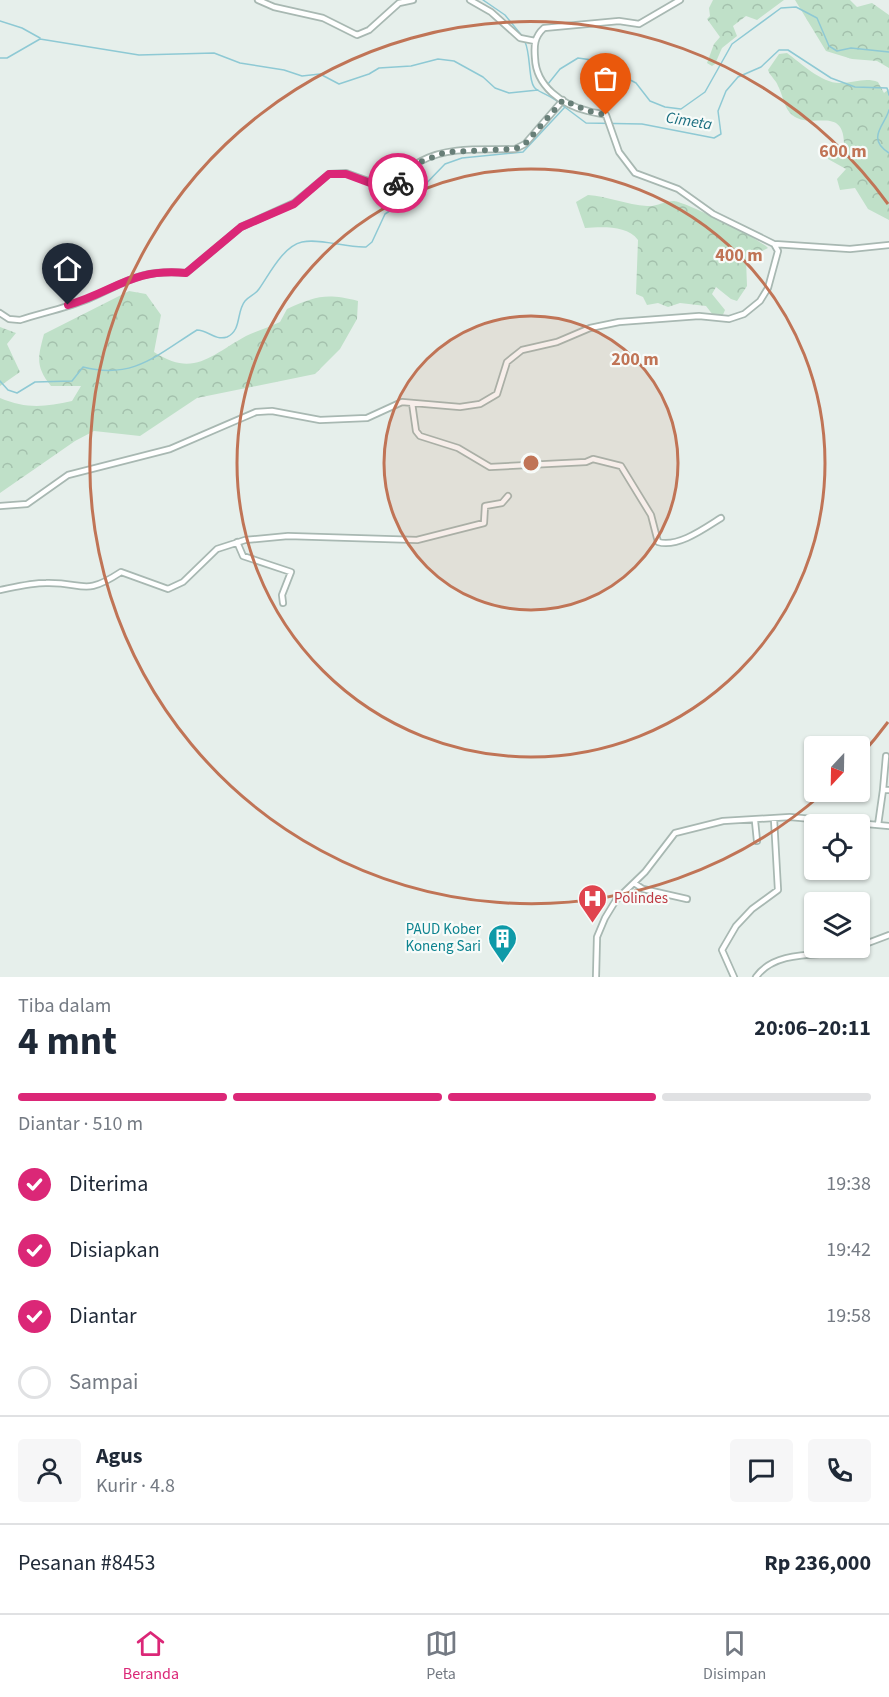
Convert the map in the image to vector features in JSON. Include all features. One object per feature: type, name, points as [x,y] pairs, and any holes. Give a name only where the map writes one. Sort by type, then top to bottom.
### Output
[{"type":"street","points":[[258,0],[274,7],[323,18],[357,35],[369,30],[399,3],[413,0]]},
{"type":"street","points":[[470,0],[491,12],[524,39],[535,41]]},
{"type":"street","points":[[680,0],[639,24],[619,21],[544,28],[535,41],[536,71],[541,83],[561,103],[606,114],[619,152],[641,177],[678,189],[713,214],[774,244],[850,249],[889,245]]},
{"type":"street","points":[[0,313],[9,319],[20,320],[86,300],[134,276],[162,271],[186,273],[241,227],[294,204],[329,174],[346,174],[388,188],[399,182],[412,167],[446,152],[515,149],[525,144],[561,103]]},
{"type":"street","points":[[0,506],[27,504],[68,475],[170,449],[256,412],[272,411],[320,420],[367,418],[402,402],[445,407],[477,405],[497,394],[506,366],[515,353],[557,342],[590,328],[637,319],[736,317],[753,308],[768,288],[777,259],[778,251],[774,244]]},
{"type":"street","points":[[412,403],[416,431],[420,436],[458,448],[490,467],[586,462],[593,459],[621,466],[651,515],[658,542],[668,543],[684,538],[721,518]]},
{"type":"street","points":[[0,590],[43,583],[62,583],[83,589],[92,587],[121,572],[168,589],[183,582],[217,549],[237,542],[274,536],[417,540],[484,523],[485,506],[502,503],[508,496]]},
{"type":"street","points":[[237,542],[241,555],[291,572],[282,595],[283,603]]},
{"type":"street","points":[[878,825],[886,756]]},
{"type":"street","points":[[883,790],[889,790]]},
{"type":"street","points":[[596,977],[598,934],[616,900],[634,883],[675,833],[723,821],[774,819],[810,818],[889,826]]},
{"type":"street","points":[[734,977],[722,950],[725,943],[752,909],[778,890],[774,819]]},
{"type":"street","points":[[754,821],[758,842]]},
{"type":"street","points":[[634,883],[647,890],[687,899]]},
{"type":"street","points":[[870,942],[889,935]]},
{"type":"street","points":[[756,977],[760,971],[784,959],[804,957]]},
{"type":"green space","points":[[713,0],[784,0],[757,20],[746,16],[733,26],[737,36],[722,48],[712,66],[707,63],[714,44],[720,37],[707,19],[710,16],[709,8]]},
{"type":"green space","points":[[795,0],[850,0],[857,7],[872,3],[889,15],[889,68],[877,61],[852,59],[826,51]]},
{"type":"green space","points":[[787,53],[827,80],[841,83],[873,81],[878,82],[884,93],[889,89],[889,220],[868,209],[855,188],[840,190],[837,179],[846,169],[828,159],[826,152],[835,152],[844,143],[839,126],[834,122],[804,120],[789,112],[768,70],[779,54]]},
{"type":"green space","points":[[588,195],[647,206],[671,201],[681,203],[738,229],[768,248],[746,259],[747,286],[737,301],[716,287],[712,294],[725,310],[722,317],[713,315],[706,306],[680,303],[668,307],[658,303],[647,305],[643,297],[636,294],[638,240],[621,229],[585,228],[576,202]]},
{"type":"green space","points":[[129,291],[146,294],[161,315],[154,352],[168,360],[180,363],[202,361],[246,336],[280,322],[287,309],[321,297],[358,301],[357,319],[340,349],[315,374],[197,398],[140,436],[94,431],[75,441],[0,493],[0,398],[18,404],[36,406],[72,401],[81,386],[51,386],[42,373],[39,355],[44,334]]},
{"type":"green space","points":[[0,327],[16,333],[7,344],[20,372],[0,386]]},
{"type":"waterway","name":"Cimeta","points":[[483,0],[505,15],[523,37]]},
{"type":"waterway","points":[[548,84],[560,69],[578,58],[592,60],[636,83],[650,101],[665,107],[681,109],[705,92],[732,44],[781,8],[796,7],[817,18],[829,46],[837,51],[851,48],[889,52]]},
{"type":"waterway","points":[[0,21],[22,28],[40,38]]},
{"type":"waterway","points":[[0,58],[7,58],[40,39],[139,55],[214,53],[240,63],[284,70],[302,76],[320,74],[339,84],[369,74],[379,68],[411,66],[438,59],[454,61],[483,77],[495,88],[509,93],[538,90]]},
{"type":"waterway","name":"Cimeta","points":[[525,42],[533,86],[558,102]]},
{"type":"waterway","name":"Cimeta","points":[[562,105],[586,123],[642,124],[714,138],[721,134],[718,111],[726,91],[738,77],[761,67],[779,50],[788,50],[831,78],[855,87],[887,88],[889,95]]},
{"type":"waterway","points":[[0,381],[8,390],[17,393],[35,382],[72,381],[83,367],[101,370],[130,368],[157,356],[197,330],[219,338],[227,337],[235,330],[242,305],[258,291],[277,262],[289,249],[309,241],[366,247],[372,242],[385,214],[416,194],[445,164],[462,158],[523,152],[565,107]]},
{"type":"waterway","name":"Cimeta","points":[[889,110],[878,136],[878,142],[889,153]]},
{"type":"way so far","points":[[398,183],[407,176],[412,167],[446,152],[515,149],[525,144],[563,100],[577,108],[606,115]]},
{"type":"place","name":"Polindes","points":[[593,924]]},
{"type":"place","name":"PAUD Kober Koneng Sari","points":[[502,964]]},
{"type":"route","points":[[68,305],[86,300],[134,276],[162,271],[186,273],[247,222],[294,204],[329,174],[338,172],[388,188],[398,183]]}]
